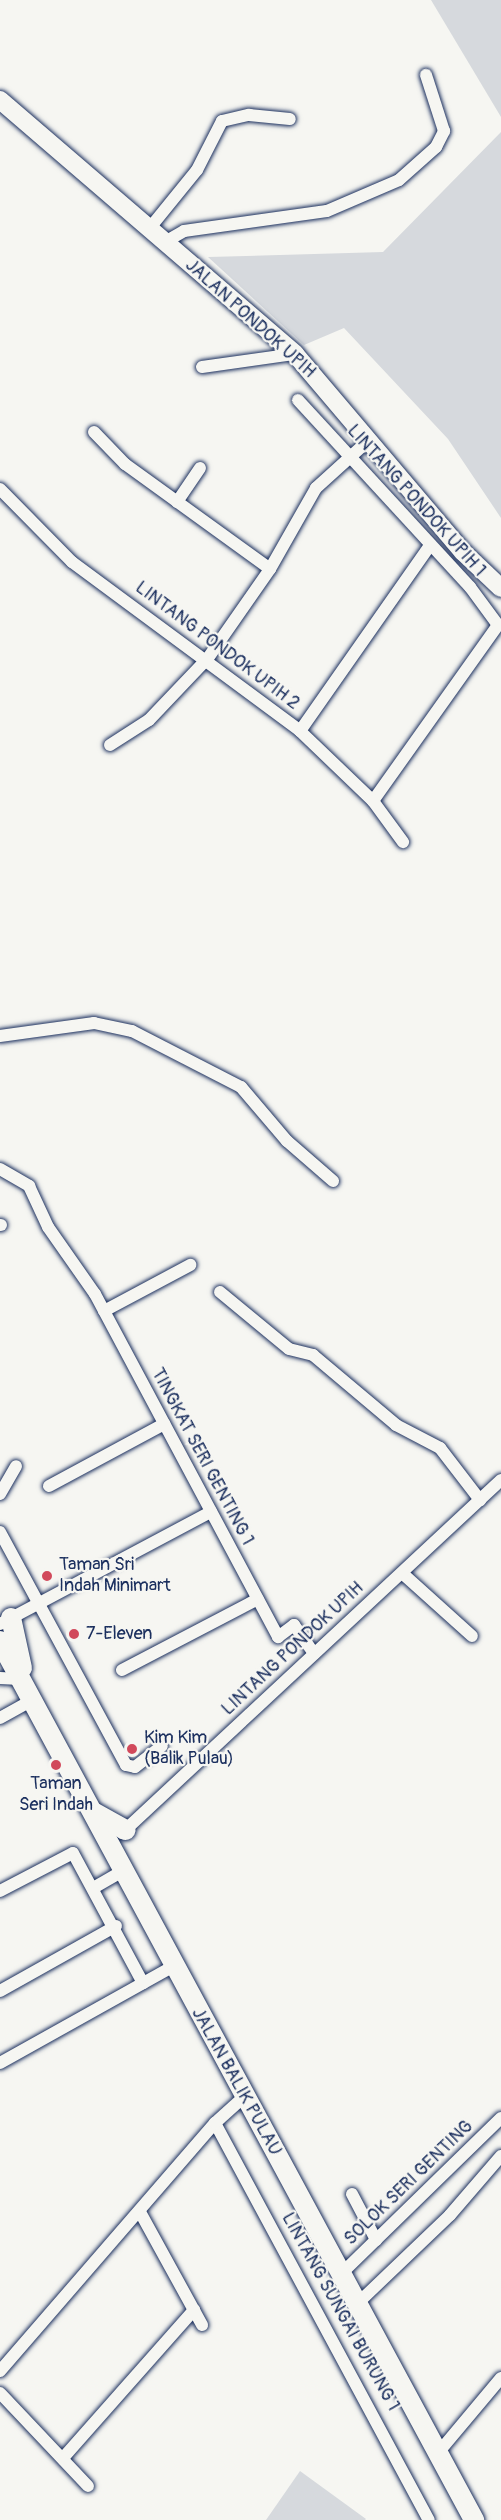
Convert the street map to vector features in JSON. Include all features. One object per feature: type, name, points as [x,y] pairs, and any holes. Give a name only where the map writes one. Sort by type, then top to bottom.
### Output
[{"type":"main road","name":"JALAN PONDOK UPIH","points":[[0,100],[295,354],[370,439],[463,552],[501,588]]},
{"type":"main road","points":[[6,1617],[26,1690]]},
{"type":"main road","name":"JALAN BALIK PULAU","points":[[0,1641],[93,1811],[172,1967],[342,2273],[472,2519]]},
{"type":"main road","points":[[93,1811],[126,1830]]},
{"type":"street","points":[[165,242],[184,231],[327,211],[399,180],[436,147],[444,131],[426,75]]},
{"type":"street","points":[[149,229],[196,170],[222,121],[249,115],[290,119]]},
{"type":"street","points":[[202,367],[295,354]]},
{"type":"street","name":"LINTANG PONDOK UPIH 1","points":[[298,400],[349,454],[429,547],[493,613],[497,630],[373,801]]},
{"type":"street","points":[[94,432],[177,502],[270,569]]},
{"type":"street","points":[[110,745],[149,720],[208,658],[270,569],[306,503],[349,454],[370,439]]},
{"type":"street","points":[[177,502],[200,468]]},
{"type":"street","name":"LINTANG PONDOK UPIH 2","points":[[0,489],[72,562],[208,658],[300,731],[373,801],[403,842]]},
{"type":"street","points":[[300,731],[429,547]]},
{"type":"street","points":[[0,1036],[94,1023],[132,1031],[241,1087],[287,1141],[333,1181]]},
{"type":"street","name":"TINGKAT SERI GENTING 1","points":[[0,1169],[29,1186],[48,1227],[95,1294],[278,1637],[294,1625],[314,1654]]},
{"type":"street","points":[[104,1311],[190,1265]]},
{"type":"street","points":[[220,1292],[289,1349],[313,1355],[396,1425],[440,1448],[480,1500]]},
{"type":"street","points":[[49,1486],[164,1424]]},
{"type":"street","points":[[0,1494],[16,1466]]},
{"type":"street","name":"LINTANG PONDOK UPIH","points":[[110,1845],[501,1480]]},
{"type":"street","points":[[6,1617],[40,1603],[211,1512]]},
{"type":"street","points":[[0,1532],[126,1765],[135,1767],[162,1746]]},
{"type":"street","points":[[402,1573],[472,1636]]},
{"type":"street","points":[[122,1670],[258,1599]]},
{"type":"street","points":[[0,1678],[26,1690],[0,1718]]},
{"type":"street","points":[[0,1891],[70,1853],[95,1887],[143,1983]]},
{"type":"street","points":[[95,1887],[123,1871]]},
{"type":"street","points":[[0,1991],[116,1926]]},
{"type":"street","points":[[0,2063],[172,1967]]},
{"type":"street","points":[[0,2371],[215,2123],[243,2098]]},
{"type":"street","name":"SOLOK SERI GENTING","points":[[342,2273],[501,2118]]},
{"type":"street","name":"LINTANG SUNGAI BURUNG 1","points":[[215,2123],[429,2520]]},
{"type":"street","points":[[358,2303],[450,2215],[501,2156]]},
{"type":"street","points":[[352,2194],[376,2240]]},
{"type":"street","points":[[140,2212],[202,2325]]},
{"type":"street","points":[[63,2458],[194,2310]]},
{"type":"street","points":[[438,2453],[501,2378]]},
{"type":"street","points":[[0,2393],[88,2486]]},
{"type":"shaded area","points":[[431,0],[501,0],[501,117]]},
{"type":"shaded area","points":[[501,132],[501,518],[448,439],[344,328],[304,345],[208,257],[383,252]]},
{"type":"shaded area","points":[[300,2471],[366,2519],[266,2520]]},
{"type":"place","name":"Taman Sri Indah Minimart","points":[[47,1576]]},
{"type":"place","name":"7-Eleven","points":[[74,1634]]},
{"type":"place","name":"Kim Kim (Balik Pulau)","points":[[132,1749]]},
{"type":"place","name":"Taman Seri Indah","points":[[56,1765]]}]
